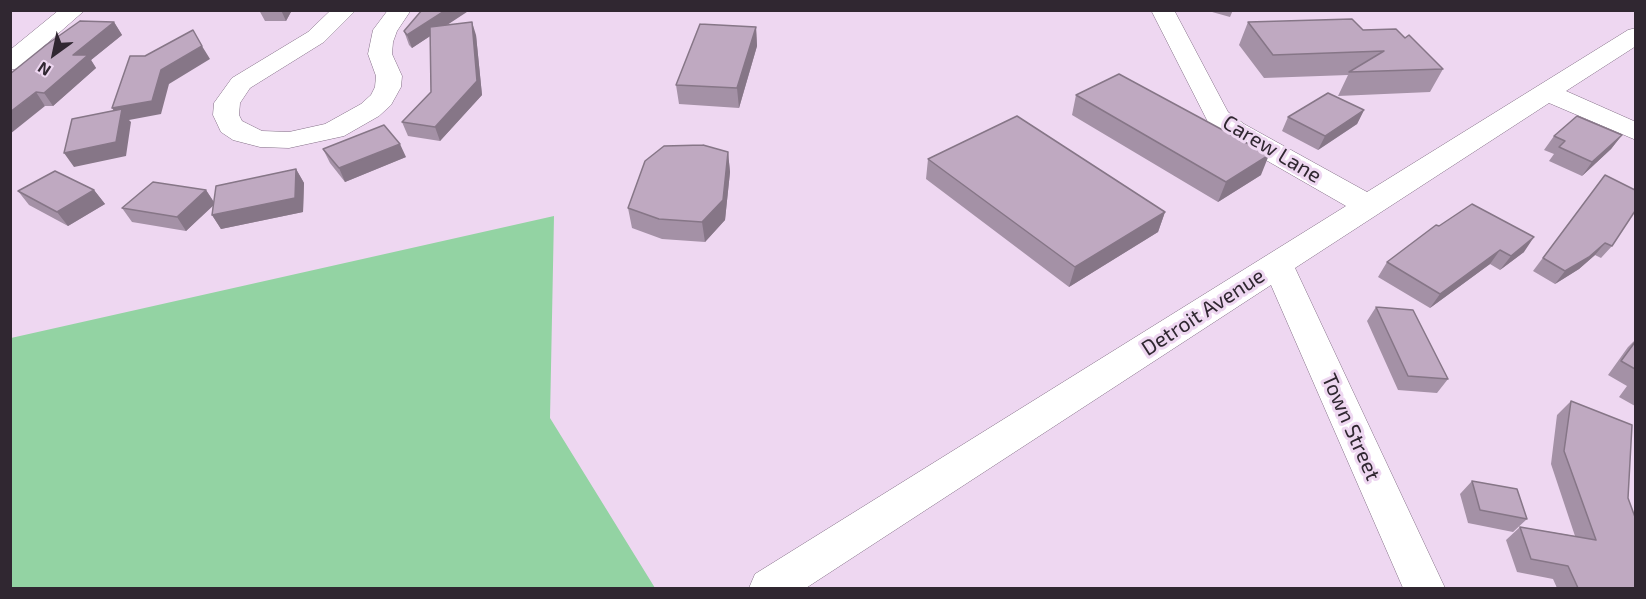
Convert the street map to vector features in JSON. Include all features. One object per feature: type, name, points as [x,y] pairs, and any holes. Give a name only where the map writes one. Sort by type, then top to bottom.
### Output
[{"type":"street","points":[[10,63],[74,10]]},
{"type":"street","points":[[345,10],[316,37],[242,83],[226,104],[225,115],[231,126],[243,134],[274,141],[312,136],[334,130],[370,110],[382,99],[388,87],[389,76],[381,54],[381,42],[385,30],[400,10]]},
{"type":"street","name":"Carew Lane","points":[[1162,10],[1217,116],[1234,130],[1369,206]]},
{"type":"street","name":"Detroit Avenue","points":[[770,588],[1635,35]]},
{"type":"street","points":[[1556,86],[1635,109]]},
{"type":"street","points":[[1556,86],[1635,132]]},
{"type":"street","name":"Town Street","points":[[1278,265],[1424,588]]},
{"type":"green space","points":[[554,216],[550,418],[655,588],[11,588],[11,338]]},
{"type":"building","points":[[422,10],[446,10],[407,35],[404,31]]},
{"type":"building","points":[[1352,19],[1363,30],[1396,29],[1405,38],[1409,35],[1443,69],[1349,72],[1384,51],[1273,55],[1248,22]]},
{"type":"building","points":[[80,21],[114,22],[73,55],[88,55],[44,93],[36,92],[10,112],[10,74]]},
{"type":"building","points":[[472,22],[477,81],[435,127],[402,122],[431,92],[430,27]]},
{"type":"building","points":[[700,24],[756,27],[737,88],[676,85]]},
{"type":"building","points":[[193,30],[202,46],[161,70],[152,101],[112,108],[130,56],[145,56]]},
{"type":"building","points":[[1119,74],[1269,155],[1226,182],[1076,95]]},
{"type":"building","points":[[1328,93],[1364,110],[1325,136],[1288,117]]},
{"type":"building","points":[[122,109],[116,142],[64,153],[72,119]]},
{"type":"building","points":[[1017,116],[1165,212],[1075,267],[928,159]]},
{"type":"building","points":[[1577,116],[1622,135],[1592,162],[1559,147],[1565,141],[1554,136]]},
{"type":"building","points":[[384,125],[400,144],[339,168],[323,149]]},
{"type":"building","points":[[703,145],[728,152],[723,200],[702,222],[659,219],[628,208],[645,161],[664,146]]},
{"type":"building","points":[[296,169],[295,198],[212,215],[216,186]]},
{"type":"building","points":[[55,171],[94,190],[57,212],[18,191]]},
{"type":"building","points":[[1605,175],[1635,190],[1635,211],[1612,246],[1605,243],[1589,257],[1565,271],[1543,258]]},
{"type":"building","points":[[153,182],[206,190],[177,217],[122,208]]},
{"type":"building","points":[[1472,204],[1534,237],[1511,256],[1500,250],[1440,294],[1387,262],[1436,225],[1439,226]]},
{"type":"building","points":[[1376,307],[1413,310],[1448,379],[1408,376]]},
{"type":"building","points":[[1635,342],[1635,369],[1621,361]]},
{"type":"building","points":[[1571,401],[1632,425],[1628,498],[1635,517],[1635,588],[1578,588],[1568,566],[1531,559],[1520,527],[1596,540],[1564,451]]},
{"type":"building","points":[[1472,481],[1517,489],[1527,519],[1480,510]]}]
